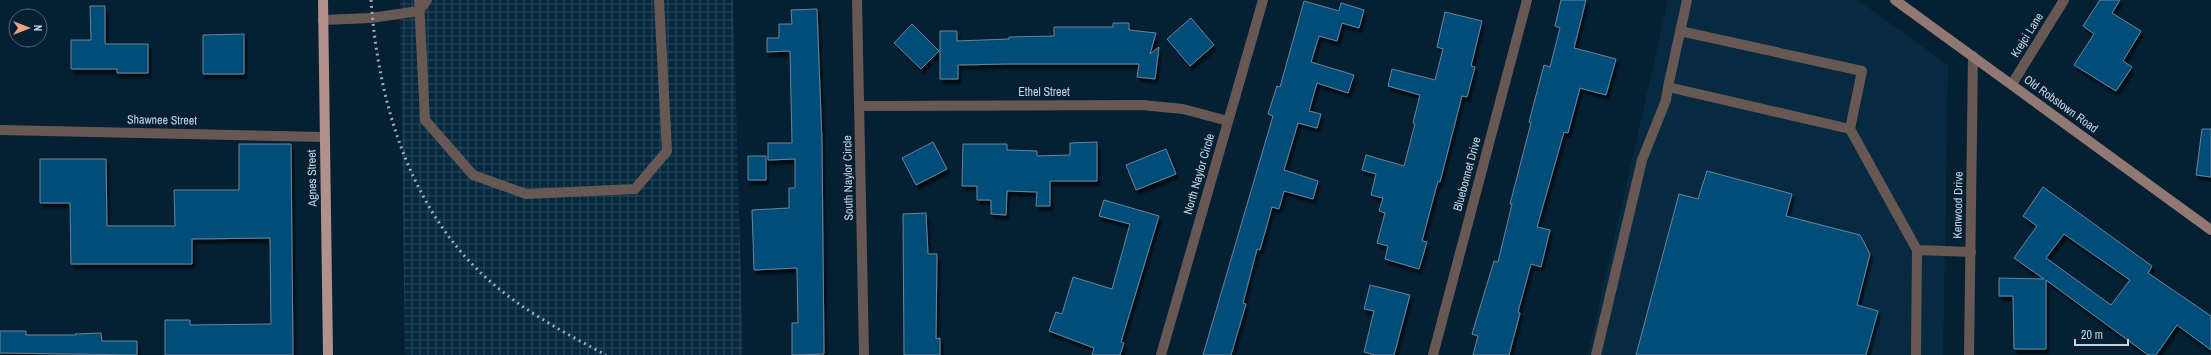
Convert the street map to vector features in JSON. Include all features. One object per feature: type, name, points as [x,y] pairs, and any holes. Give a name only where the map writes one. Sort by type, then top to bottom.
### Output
[{"type":"main road","name":"Agnes Street","points":[[322,0],[328,355]]},
{"type":"street","points":[[419,0],[425,120],[473,175],[526,194],[634,189],[667,151],[659,0]]},
{"type":"street","points":[[323,20],[371,18],[419,11],[427,0]]},
{"type":"street","name":"South Naylor Circle","points":[[857,0],[864,355]]},
{"type":"street","name":"North Naylor Circle","points":[[1161,355],[1263,0]]},
{"type":"street","name":"Bluebonnet Drive","points":[[1433,355],[1527,0]]},
{"type":"street","points":[[1596,355],[1642,160],[1666,100],[1687,0]]},
{"type":"street","name":"Old Robstown Road","points":[[1895,0],[2211,230]]},
{"type":"street","name":"Krejci Lane","points":[[2012,84],[2064,0]]},
{"type":"street","points":[[1680,31],[1862,71],[1850,129],[1917,250],[1916,355]]},
{"type":"street","name":"Kenwood Drive","points":[[1969,355],[1973,56]]},
{"type":"street","points":[[1668,87],[1850,129]]},
{"type":"street","name":"Ethel Street","points":[[859,106],[1142,105],[1183,109],[1228,120]]},
{"type":"street","name":"Shawnee Street","points":[[0,130],[324,137]]},
{"type":"street","points":[[1917,250],[1971,252]]},
{"type":"shaded area","points":[[400,0],[733,0],[743,355],[405,355]]},
{"type":"shaded area","points":[[1668,0],[1858,0],[1948,65],[1943,355],[1588,355]]},
{"type":"building","points":[[1561,0],[1586,0],[1574,48],[1616,59],[1606,95],[1580,88],[1568,133],[1564,132],[1537,227],[1550,230],[1541,267],[1531,264],[1518,312],[1520,313],[1509,355],[1473,355],[1478,336],[1472,334],[1494,261],[1498,262],[1512,204],[1510,204],[1531,123],[1529,122],[1544,65],[1550,67],[1560,28],[1555,26]]},
{"type":"building","points":[[2100,0],[2120,0],[2112,13],[2141,31],[2123,61],[2132,67],[2116,91],[2074,65],[2094,34],[2083,26]]},
{"type":"building","points":[[1304,1],[1339,11],[1341,3],[1364,10],[1359,28],[1342,23],[1337,41],[1319,36],[1311,62],[1354,75],[1348,93],[1317,83],[1309,111],[1321,114],[1317,128],[1298,123],[1284,170],[1318,181],[1313,199],[1284,191],[1279,209],[1272,207],[1260,250],[1257,249],[1243,303],[1246,304],[1231,355],[1203,355],[1273,116],[1268,114],[1277,86],[1280,87]]},
{"type":"building","points":[[90,6],[105,6],[105,44],[148,44],[148,73],[117,73],[117,69],[71,69],[71,40],[91,40]]},
{"type":"building","points":[[817,9],[822,143],[824,354],[792,355],[792,323],[798,323],[797,268],[754,270],[752,210],[789,208],[789,188],[795,188],[795,159],[768,160],[768,143],[792,143],[790,51],[767,52],[767,38],[779,38],[779,24],[792,24],[791,10]]},
{"type":"building","points":[[1445,12],[1482,21],[1471,66],[1475,67],[1467,97],[1462,96],[1440,182],[1438,181],[1422,241],[1427,242],[1419,269],[1385,259],[1388,246],[1377,243],[1385,213],[1379,211],[1383,198],[1371,195],[1376,174],[1362,170],[1366,155],[1404,166],[1415,124],[1413,123],[1420,95],[1388,86],[1392,69],[1435,80],[1443,49],[1437,47]]},
{"type":"building","points":[[1191,18],[1214,45],[1190,66],[1167,39]]},
{"type":"building","points":[[1113,23],[1129,23],[1129,30],[1156,33],[1150,54],[1159,47],[1155,79],[1137,77],[1139,64],[1009,64],[958,65],[958,79],[940,79],[940,31],[957,31],[957,41],[1009,39],[1009,37],[1054,36],[1054,27],[1113,27]]},
{"type":"building","points":[[912,24],[939,51],[921,69],[894,43]]},
{"type":"building","points":[[244,34],[244,74],[203,74],[203,35]]},
{"type":"building","points":[[2202,129],[2211,129],[2211,177],[2196,175]]},
{"type":"building","points":[[933,142],[947,169],[916,185],[902,158]]},
{"type":"building","points":[[1097,142],[1097,181],[1050,181],[1050,206],[1036,206],[1037,192],[1007,191],[1006,215],[991,214],[991,200],[977,200],[977,186],[962,186],[963,144],[1007,144],[1007,150],[1037,151],[1037,156],[1070,155],[1070,143]]},
{"type":"building","points":[[239,144],[291,144],[293,355],[165,355],[165,320],[190,320],[190,325],[271,324],[270,238],[192,239],[192,264],[71,264],[70,203],[40,203],[40,159],[106,159],[107,226],[175,226],[174,190],[239,190]]},
{"type":"building","points":[[1166,149],[1176,174],[1136,190],[1126,165]]},
{"type":"building","points":[[748,156],[766,156],[766,180],[748,180]]},
{"type":"building","points":[[1707,171],[1792,194],[1786,216],[1860,235],[1870,254],[1857,305],[1878,311],[1866,355],[1636,355],[1679,194],[1698,199]]},
{"type":"building","points":[[2043,187],[2152,266],[2148,273],[2211,316],[2211,350],[2177,325],[2156,355],[2148,355],[2046,280],[2046,349],[2014,349],[2013,296],[1999,296],[1999,278],[2044,279],[2014,258],[2037,226],[2023,216]],"holes":[[[2064,234],[2130,280],[2111,305],[2046,258]]]},
{"type":"building","points":[[1104,200],[1159,216],[1121,342],[1124,343],[1120,355],[1092,355],[1094,348],[1049,331],[1056,312],[1062,314],[1073,277],[1112,289],[1130,224],[1099,216]]},
{"type":"building","points":[[926,213],[928,254],[937,254],[936,339],[940,338],[940,355],[904,355],[903,214]]},
{"type":"building","points":[[1370,285],[1410,295],[1394,355],[1375,355],[1364,352],[1374,311],[1364,309]]},
{"type":"building","points":[[0,331],[26,331],[26,335],[76,335],[75,334],[101,333],[102,341],[137,341],[137,355],[0,353]]},
{"type":"railway","points":[[371,0],[381,75],[390,112],[401,148],[416,183],[434,216],[456,246],[482,274],[496,286],[541,319],[606,355]]}]
